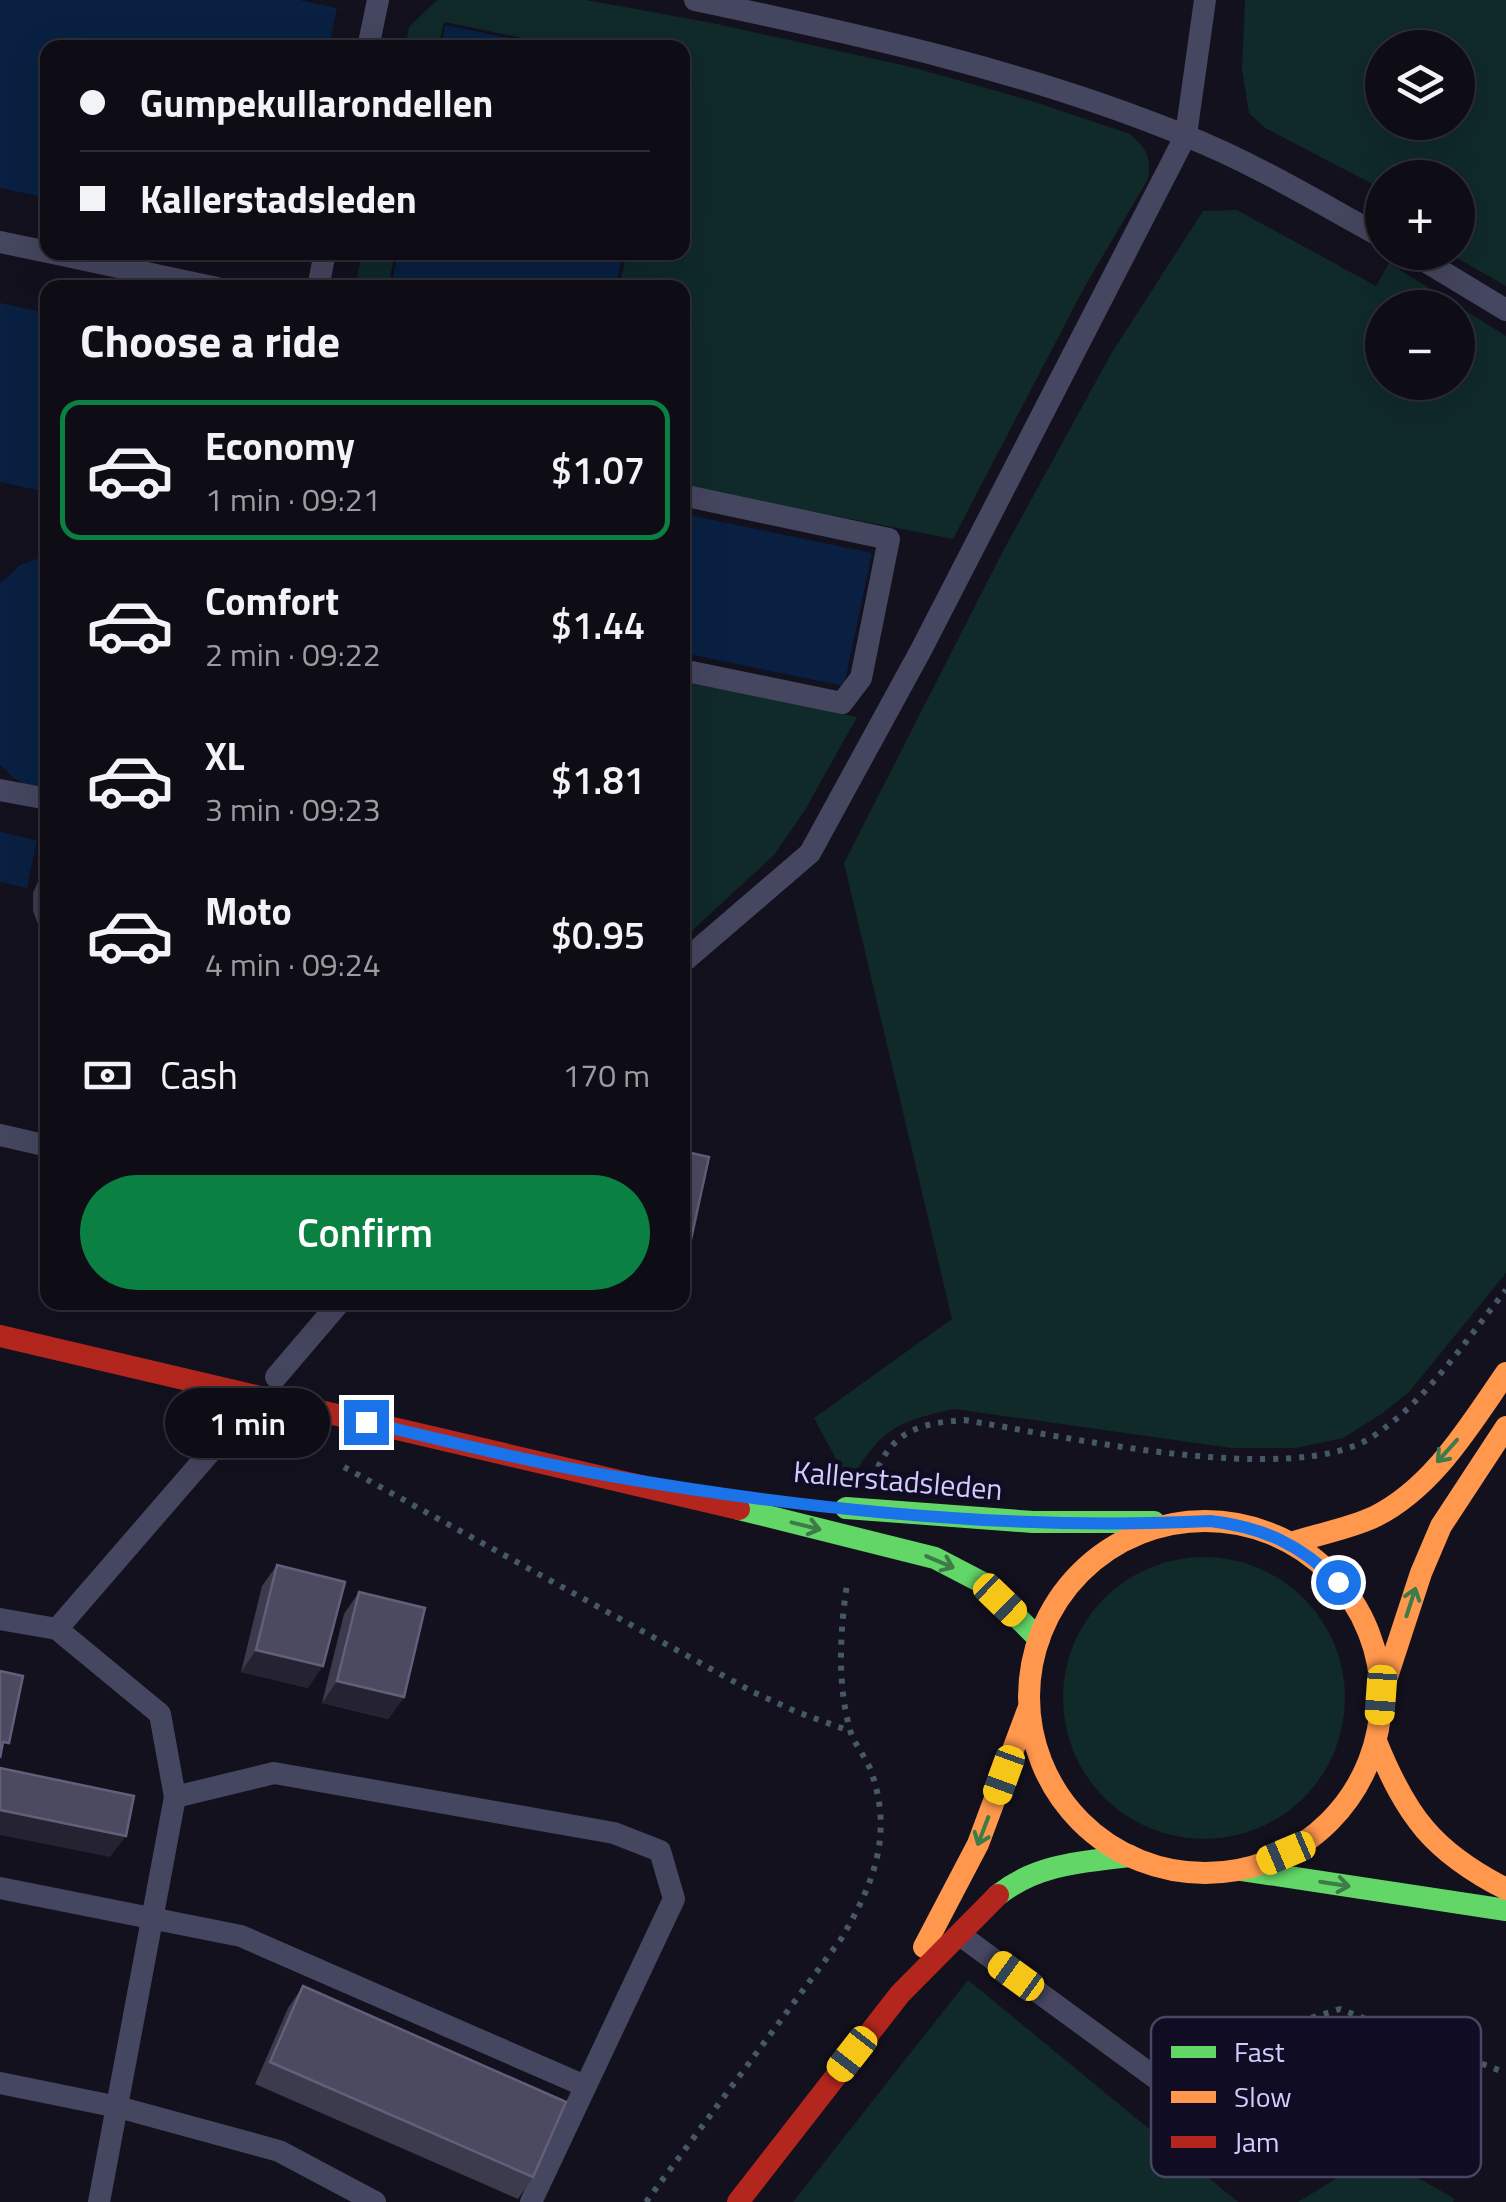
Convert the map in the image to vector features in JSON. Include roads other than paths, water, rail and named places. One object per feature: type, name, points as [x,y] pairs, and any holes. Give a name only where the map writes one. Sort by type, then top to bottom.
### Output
[{"type":"main road","name":"Kallerstadsleden","points":[[0,1336],[610,1476],[935,1558],[983,1583],[1039,1639]]},
{"type":"main road","points":[[1291,1543],[1374,1516],[1400,1501],[1458,1440],[1506,1373]]},
{"type":"main road","points":[[1239,1870],[1286,1853],[1326,1825],[1356,1787],[1376,1741],[1381,1695],[1420,1573],[1441,1526],[1506,1427]]},
{"type":"main road","name":"Kallerstadsleden","points":[[610,1476],[879,1513],[1033,1522],[1182,1522]]},
{"type":"main road","points":[[1381,1695],[1370,1635],[1356,1607],[1316,1560],[1266,1531],[1238,1524],[1182,1522],[1121,1542],[1094,1560],[1071,1583],[1052,1609],[1039,1639],[1031,1672],[1029,1707],[1038,1753],[1059,1795],[1090,1830],[1130,1856],[1183,1871],[1239,1870],[1506,1910]]},
{"type":"main road","points":[[900,1994],[978,1844],[1029,1707]]},
{"type":"main road","points":[[1376,1741],[1395,1792],[1422,1834],[1468,1871],[1506,1889]]},
{"type":"main road","points":[[738,2202],[900,1994],[1000,1893],[1026,1875],[1055,1866],[1130,1856]]},
{"type":"lane","points":[[370,40],[378,0]]},
{"type":"lane","points":[[695,0],[886,41],[1045,86],[1186,136],[1254,167],[1365,228]]},
{"type":"lane","points":[[690,956],[810,852],[922,650],[1186,136],[1206,0]]},
{"type":"lane","points":[[0,242],[40,250]]},
{"type":"lane","points":[[85,260],[179,280]]},
{"type":"lane","points":[[1440,270],[1506,310]]},
{"type":"lane","points":[[690,497],[888,539],[860,678],[842,703],[690,672]]},
{"type":"lane","points":[[0,790],[40,798]]},
{"type":"lane","points":[[0,1135],[40,1144]]},
{"type":"lane","points":[[276,1377],[333,1310]]},
{"type":"lane","points":[[57,1629],[218,1443]]},
{"type":"lane","points":[[0,1619],[57,1629],[160,1714],[175,1796],[99,2202]]},
{"type":"lane","points":[[175,1796],[274,1773],[614,1834],[660,1850],[674,1899],[531,2202]]},
{"type":"lane","points":[[0,1888],[241,1936],[585,2086]]},
{"type":"lane","points":[[960,1935],[1151,2075]]},
{"type":"lane","points":[[0,2083],[118,2108],[278,2151],[376,2202]]},
{"type":"water","points":[[0,0],[299,0],[337,8],[330,40],[40,40],[40,197],[0,188]]},
{"type":"water","points":[[445,25],[518,40],[442,40]]},
{"type":"water","points":[[396,260],[622,260],[617,280],[392,280]]},
{"type":"water","points":[[0,303],[40,312],[40,491],[0,482]]},
{"type":"water","points":[[690,515],[872,553],[844,686],[690,654]]},
{"type":"water","points":[[40,558],[40,791],[13,778],[0,764],[0,584],[20,565]]},
{"type":"water","points":[[0,832],[37,840],[27,888],[0,882]]}]
